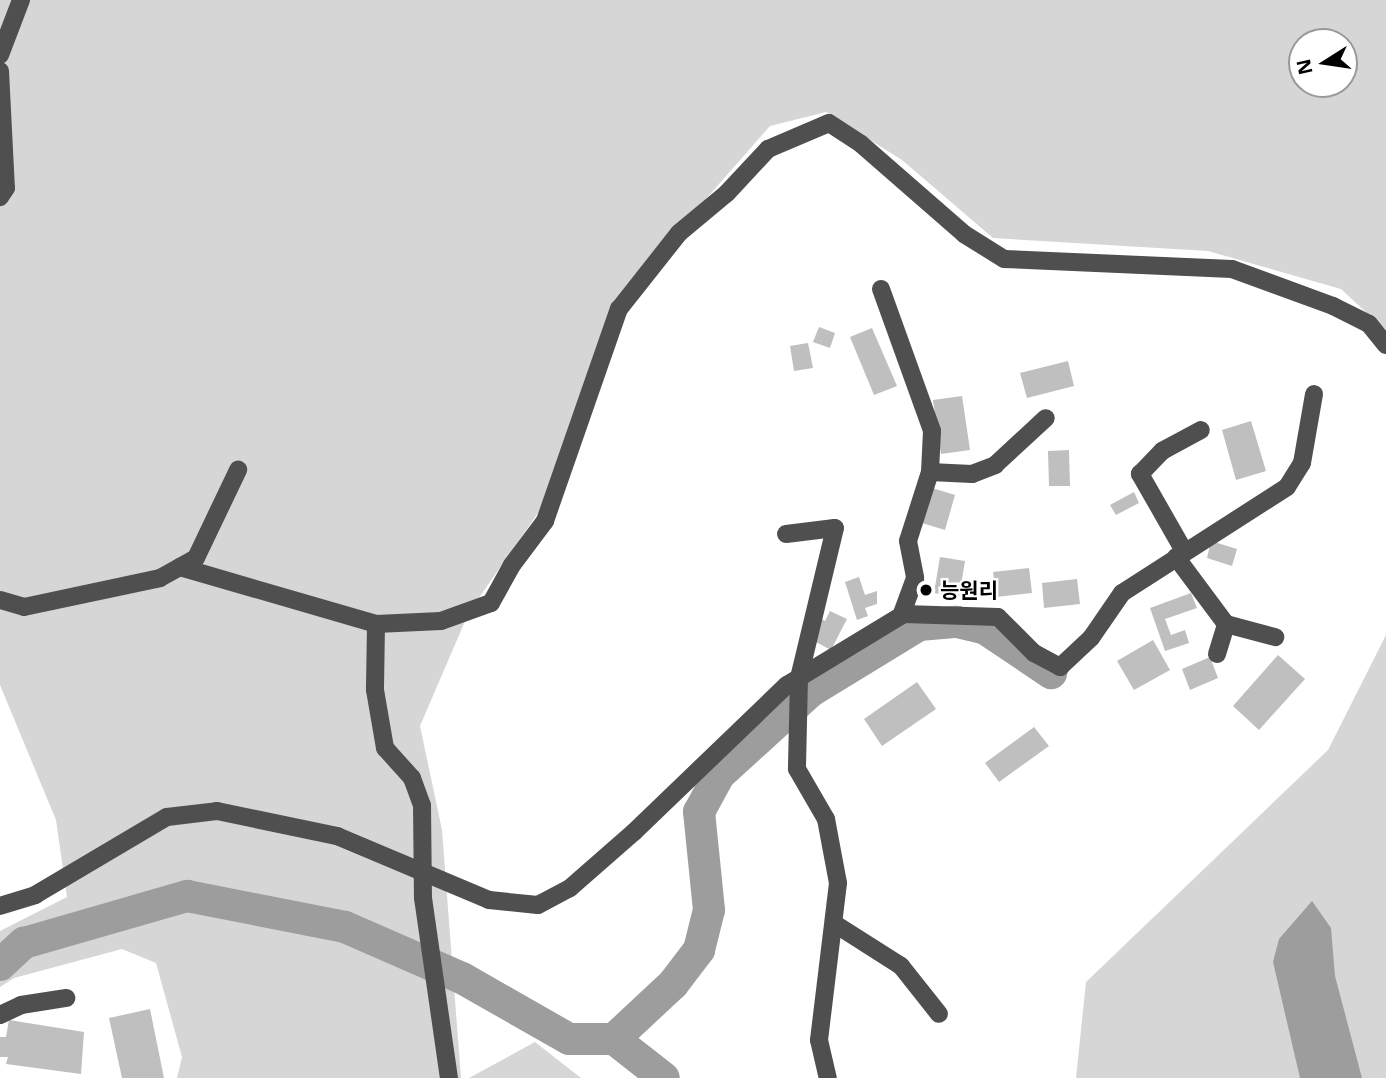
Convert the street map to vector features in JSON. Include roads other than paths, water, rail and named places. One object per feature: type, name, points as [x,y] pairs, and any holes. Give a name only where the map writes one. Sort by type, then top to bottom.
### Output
[{"type":"street","points":[[0,55],[21,0]]},
{"type":"street","points":[[0,72],[6,188],[0,197]]},
{"type":"street","points":[[180,567],[376,624],[441,621],[491,603],[512,565],[545,521],[619,309],[679,233],[727,193],[768,149],[829,123],[861,144],[964,234],[1004,259],[1231,269],[1333,306],[1369,324],[1386,345]]},
{"type":"street","points":[[881,289],[932,431],[930,472],[908,541],[915,578],[901,616]]},
{"type":"street","points":[[0,906],[35,895],[167,817],[217,811],[337,836],[489,900],[538,905],[588,872],[799,678],[901,616],[998,617],[1034,653],[1060,667],[1091,638],[1122,593],[1287,487],[1302,463],[1314,394]]},
{"type":"street","points":[[930,472],[972,474],[995,465],[1046,418]]},
{"type":"street","points":[[1201,430],[1163,451],[1140,474],[1180,554],[1226,624],[1275,637]]},
{"type":"street","points":[[0,600],[24,607],[160,578],[196,558],[238,470]]},
{"type":"street","points":[[786,534],[835,528],[799,678],[801,718],[797,769],[826,819],[838,883],[819,1040],[828,1078]]},
{"type":"street","points":[[376,624],[375,690],[385,748],[412,778],[422,805],[423,898],[449,1078]]},
{"type":"street","points":[[1217,654],[1226,624]]},
{"type":"street","points":[[835,924],[901,966],[939,1014]]},
{"type":"street","points":[[0,1015],[21,1005],[66,998]]},
{"type":"waterway","points":[[614,1039],[673,984],[699,950],[709,910],[699,812],[719,775],[811,691],[919,625],[957,622],[984,628],[1051,673]]},
{"type":"waterway","points":[[0,965],[24,943],[187,896],[345,927],[462,978],[569,1039],[614,1039],[664,1078]]},
{"type":"place","name":"능원리","points":[[926,590]]}]
